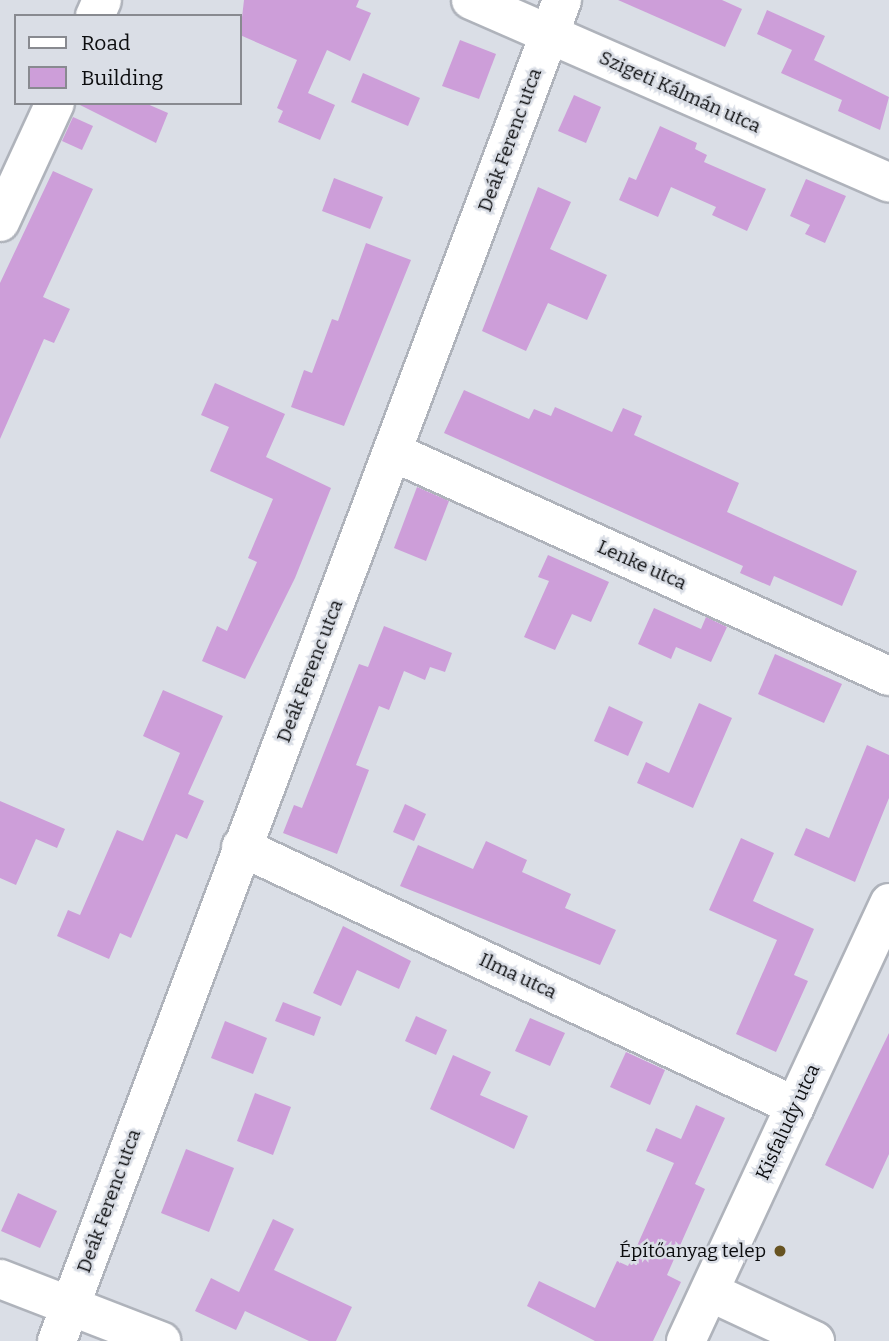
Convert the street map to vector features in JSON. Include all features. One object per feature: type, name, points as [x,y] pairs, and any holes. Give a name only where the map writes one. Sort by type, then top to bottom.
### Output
[{"type":"street","name":"Szigeti Kálmán utca","points":[[471,0],[556,17],[889,184]]},
{"type":"street","name":"Deák Ferenc utca","points":[[57,1341],[241,846],[395,453],[556,17]]},
{"type":"street","points":[[0,222],[54,105]]},
{"type":"street","name":"Lenke utca","points":[[395,453],[889,676]]},
{"type":"street","name":"Ilma utca","points":[[241,846],[795,1107]]},
{"type":"street","name":"Kisfaludy utca","points":[[686,1341],[889,903]]},
{"type":"street","points":[[0,1279],[161,1341]]},
{"type":"street","points":[[710,1292],[815,1341]]},
{"type":"building","points":[[244,0],[359,0],[356,7],[371,13],[350,61],[327,50],[308,93],[335,105],[320,140],[278,122],[283,111],[277,108],[297,60],[242,36]]},
{"type":"building","points":[[618,0],[722,0],[742,9],[725,47]]},
{"type":"building","points":[[767,10],[825,36],[814,60],[889,97],[880,130],[838,111],[842,100],[781,73],[792,50],[757,34]]},
{"type":"building","points":[[460,40],[496,54],[479,99],[442,86]]},
{"type":"building","points":[[363,73],[420,98],[408,126],[351,102]]},
{"type":"building","points":[[574,95],[601,107],[586,143],[558,131]]},
{"type":"building","points":[[80,105],[150,105],[168,113],[156,143]]},
{"type":"building","points":[[73,117],[93,126],[82,150],[62,141]]},
{"type":"building","points":[[660,126],[697,143],[695,149],[707,155],[704,162],[766,189],[747,231],[712,215],[716,207],[671,187],[658,217],[619,200],[629,177],[636,180]]},
{"type":"building","points":[[53,171],[93,189],[43,297],[70,309],[54,343],[44,339],[0,439],[0,283]]},
{"type":"building","points":[[334,178],[383,197],[370,229],[322,211]]},
{"type":"building","points":[[806,179],[846,196],[825,243],[805,234],[810,225],[790,216]]},
{"type":"building","points":[[538,187],[571,202],[550,249],[607,275],[587,320],[548,303],[526,351],[482,331]]},
{"type":"building","points":[[366,243],[411,260],[344,426],[291,407],[304,370],[312,373],[332,319],[338,321]]},
{"type":"building","points":[[215,383],[285,414],[266,457],[331,488],[295,578],[245,679],[202,661],[217,626],[227,631],[257,562],[248,558],[273,499],[210,471],[229,427],[201,415]]},
{"type":"building","points":[[464,390],[529,419],[534,409],[551,416],[555,407],[612,432],[623,408],[642,416],[634,435],[739,483],[727,512],[857,571],[842,606],[774,576],[770,586],[740,573],[743,566],[444,433]]},
{"type":"building","points":[[417,487],[449,501],[426,561],[394,548]]},
{"type":"building","points":[[548,555],[609,582],[591,622],[572,614],[555,650],[524,637],[549,581],[538,577]]},
{"type":"building","points":[[654,608],[701,629],[706,617],[727,627],[711,662],[676,647],[671,659],[638,644]]},
{"type":"building","points":[[384,626],[452,653],[445,672],[430,667],[425,680],[404,671],[389,710],[379,706],[356,765],[369,770],[337,854],[283,833],[294,805],[302,808],[359,664],[368,667]]},
{"type":"building","points":[[775,654],[842,684],[824,723],[758,694]]},
{"type":"building","points":[[163,690],[223,716],[188,794],[204,801],[187,839],[176,834],[131,938],[120,933],[109,959],[57,936],[68,910],[80,915],[117,830],[143,841],[180,753],[143,736]]},
{"type":"building","points":[[699,703],[732,718],[693,808],[637,783],[646,762],[669,773]]},
{"type":"building","points":[[609,706],[643,722],[628,756],[594,741]]},
{"type":"building","points":[[867,745],[889,755],[889,798],[855,882],[794,855],[806,828],[829,838]]},
{"type":"building","points":[[0,801],[65,829],[57,848],[36,839],[16,885],[0,878]]},
{"type":"building","points":[[405,804],[426,814],[414,841],[393,832]]},
{"type":"building","points":[[741,838],[774,853],[753,901],[814,929],[794,975],[808,981],[776,1052],[736,1034],[777,940],[709,910]]},
{"type":"building","points":[[486,841],[527,860],[522,872],[571,894],[565,908],[616,930],[600,965],[400,886],[418,845],[473,869]]},
{"type":"building","points":[[343,926],[411,961],[399,989],[357,970],[341,1006],[313,993]]},
{"type":"building","points":[[283,1002],[321,1017],[314,1036],[275,1021]]},
{"type":"building","points":[[416,1016],[447,1030],[436,1055],[405,1041]]},
{"type":"building","points":[[530,1018],[565,1033],[550,1066],[515,1051]]},
{"type":"building","points":[[225,1021],[267,1038],[253,1074],[211,1058]]},
{"type":"building","points":[[889,1033],[889,1154],[873,1189],[825,1165]]},
{"type":"building","points":[[626,1052],[665,1070],[650,1105],[610,1087]]},
{"type":"building","points":[[453,1055],[491,1072],[480,1095],[528,1116],[514,1149],[430,1109]]},
{"type":"building","points":[[255,1093],[291,1107],[273,1155],[237,1141]]},
{"type":"building","points":[[696,1105],[725,1118],[695,1184],[705,1189],[667,1275],[681,1282],[653,1341],[595,1341],[527,1306],[539,1281],[595,1308],[617,1261],[628,1266],[674,1163],[646,1151],[656,1128],[681,1139]]},
{"type":"building","points":[[186,1149],[234,1168],[209,1232],[161,1213]]},
{"type":"building","points":[[18,1193],[57,1211],[40,1248],[1,1231]]},
{"type":"building","points":[[273,1219],[294,1229],[274,1270],[352,1307],[336,1341],[309,1341],[245,1311],[236,1330],[195,1311],[211,1278],[239,1292]]},
{"type":"place","name":"Építőanyag telep","points":[[780,1251]]}]
